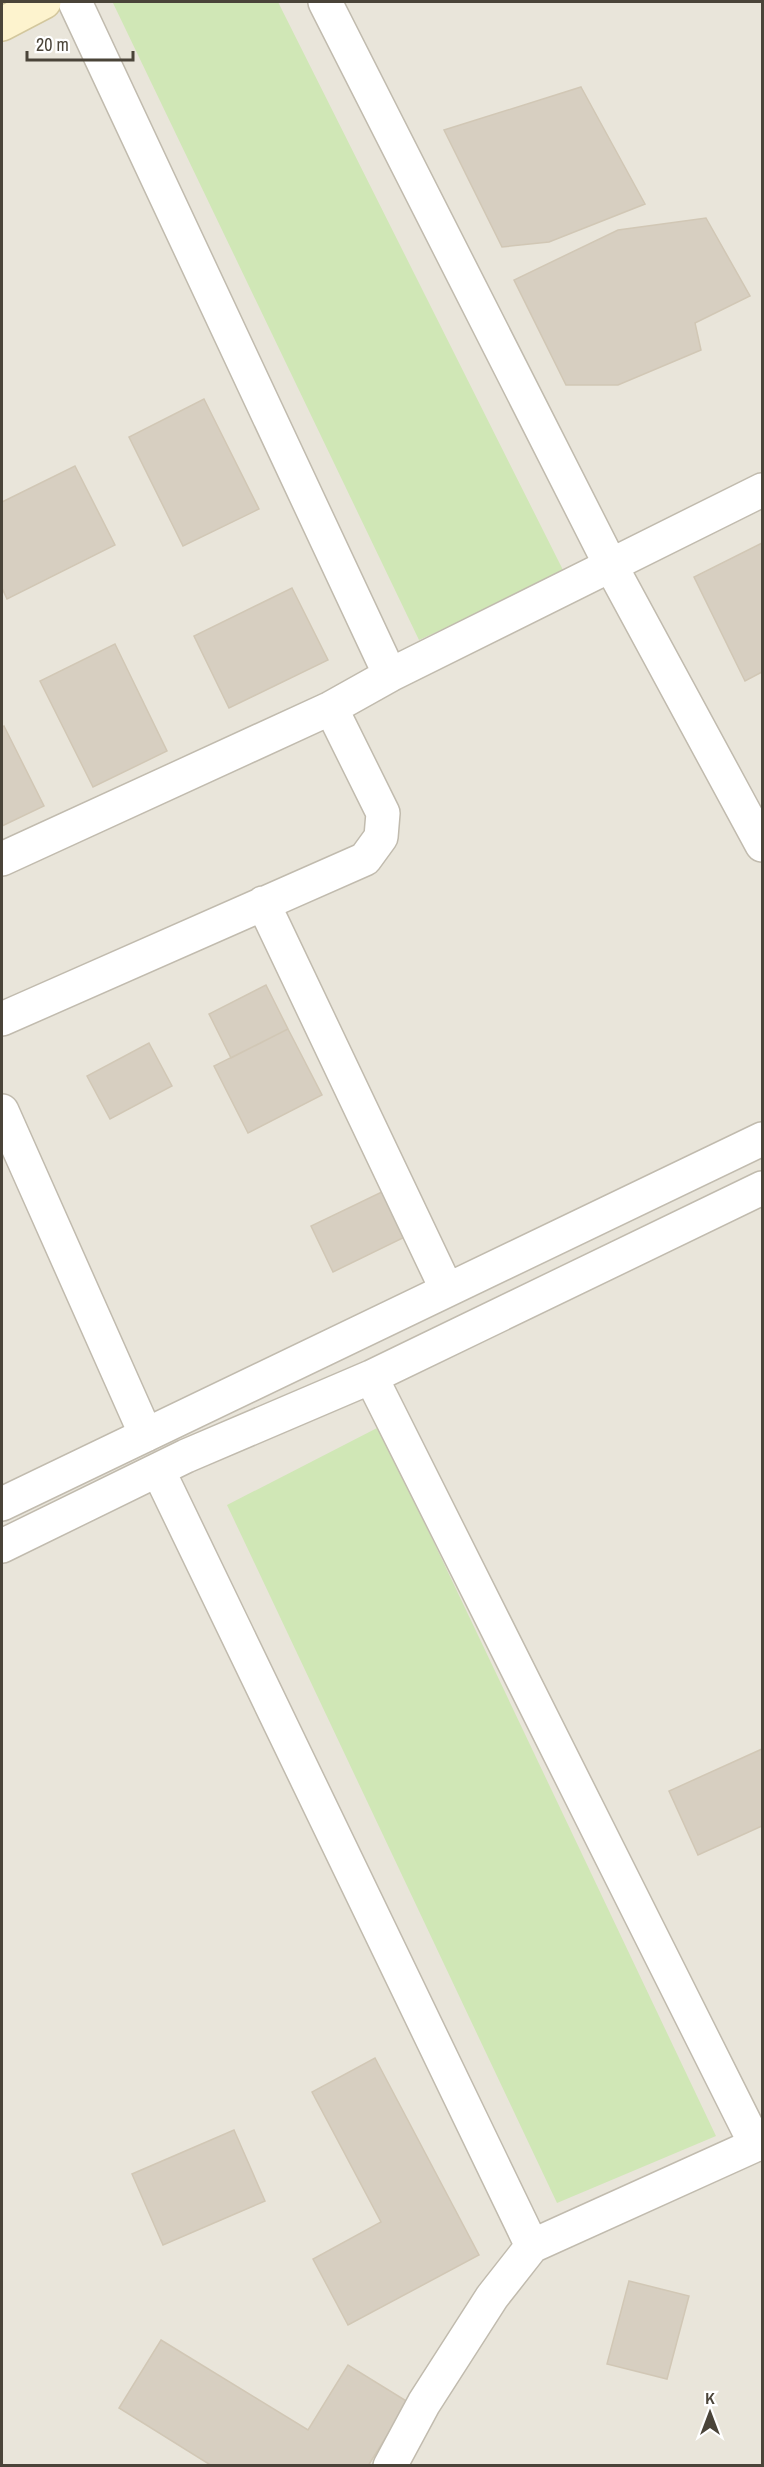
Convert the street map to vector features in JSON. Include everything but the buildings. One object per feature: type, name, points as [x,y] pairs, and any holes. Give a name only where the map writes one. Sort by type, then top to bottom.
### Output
[{"type":"main road","points":[[2,24],[44,2]]},
{"type":"street","points":[[75,2],[390,675]]},
{"type":"street","points":[[325,2],[611,566],[762,845]]},
{"type":"street","points":[[2,859],[331,708],[390,675],[762,490]]},
{"type":"street","points":[[2,1019],[365,859],[381,837],[383,813],[331,708]]},
{"type":"street","points":[[264,903],[447,1290]]},
{"type":"street","points":[[2,1111],[146,1435]]},
{"type":"street","points":[[2,1503],[762,1139]]},
{"type":"street","points":[[2,1546],[158,1470],[371,1377],[762,1188]]},
{"type":"street","points":[[371,1377],[759,2144],[532,2246],[492,2297],[424,2403],[390,2466]]},
{"type":"street","points":[[158,1470],[532,2246]]},
{"type":"shaded area","points":[[2,2],[762,2],[762,2465],[2,2465]]},
{"type":"green space","points":[[278,2],[565,574],[419,640],[113,3]]},
{"type":"green space","points":[[379,1427],[716,2136],[557,2203],[227,1505]]}]
